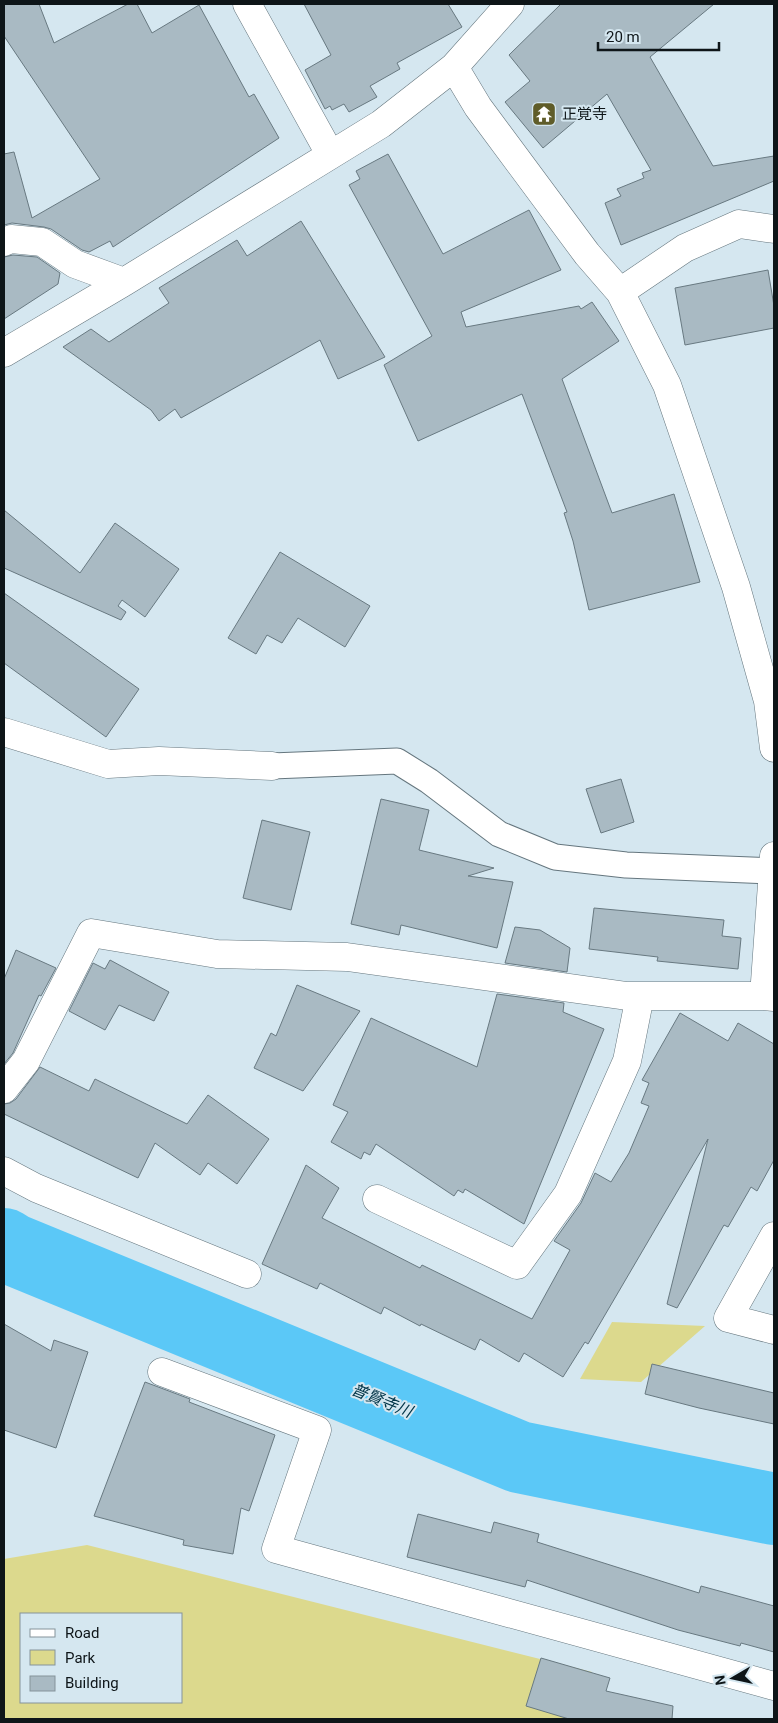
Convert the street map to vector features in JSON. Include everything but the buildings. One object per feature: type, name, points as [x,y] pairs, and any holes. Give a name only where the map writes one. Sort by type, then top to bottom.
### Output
[{"type":"street","points":[[247,4],[330,154]]},
{"type":"street","points":[[4,353],[124,282],[381,124],[454,66],[510,4]]},
{"type":"street","points":[[454,66],[478,107],[587,254],[620,292],[667,385],[736,587],[768,701],[774,748]]},
{"type":"street","points":[[620,292],[685,248],[739,224],[774,229]]},
{"type":"street","points":[[4,242],[11,239],[42,242],[75,264],[124,282]]},
{"type":"street","points":[[4,732],[108,764],[159,761],[272,766]]},
{"type":"street","points":[[4,1088],[26,1060],[91,933],[217,954],[347,957],[627,996],[769,997],[774,864]]},
{"type":"street","points":[[377,1199],[517,1265],[568,1194],[627,1061],[640,996]]},
{"type":"street","points":[[4,1171],[36,1188],[248,1274]]},
{"type":"street","points":[[774,1236],[728,1318],[774,1330]]},
{"type":"street","points":[[162,1372],[317,1430],[276,1549],[774,1686]]},
{"type":"lane","points":[[272,766],[397,761],[429,782],[499,834],[556,857],[626,865],[774,864]]},
{"type":"green space","points":[[612,1322],[705,1326],[641,1382],[580,1379]]},
{"type":"green space","points":[[87,1545],[592,1672],[600,1719],[4,1719],[4,1559]]},
{"type":"waterway","name":"普賢寺川","points":[[4,1244],[12,1249],[519,1457],[774,1509]]},
{"type":"place","name":"正覚寺","points":[[544,114]]}]
